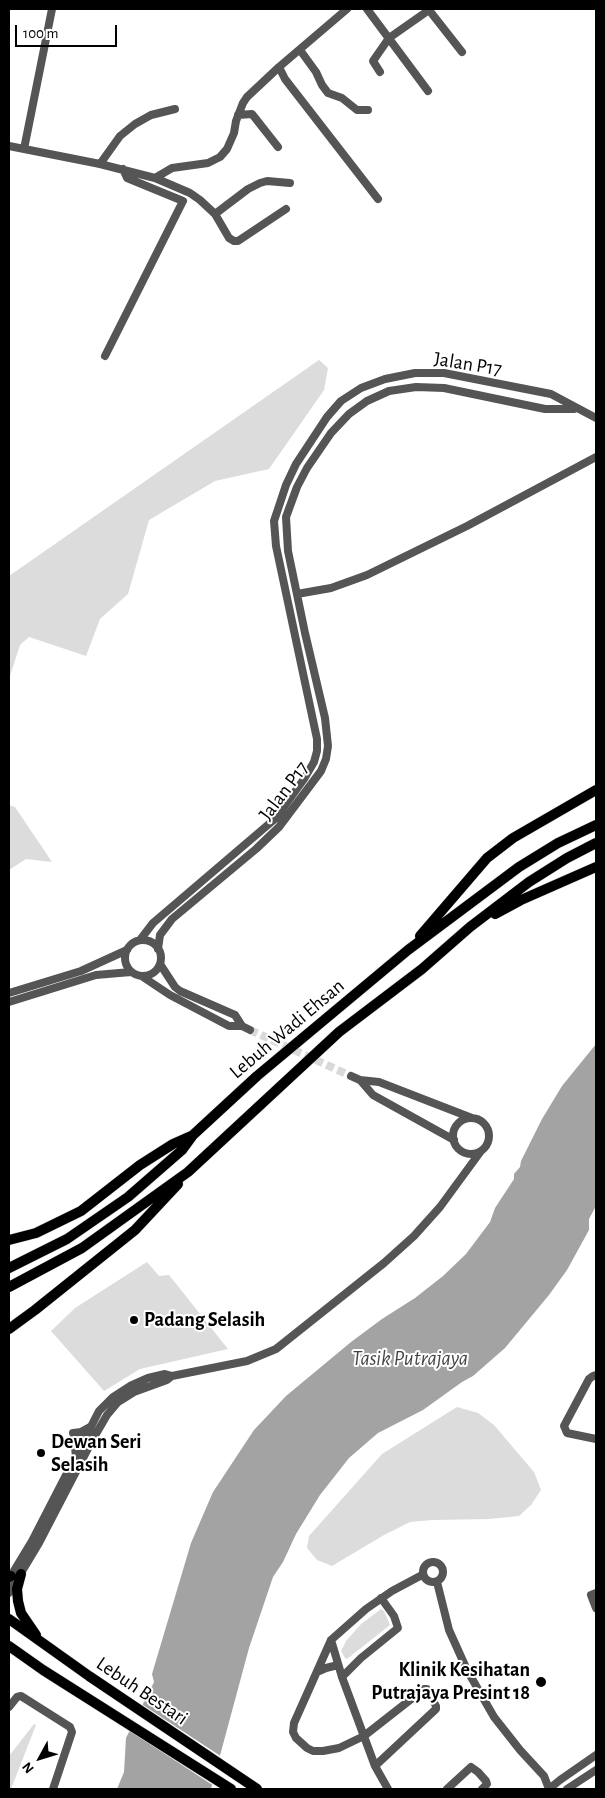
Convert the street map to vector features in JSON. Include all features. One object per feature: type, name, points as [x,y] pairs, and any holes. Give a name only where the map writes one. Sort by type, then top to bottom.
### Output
[{"type":"main road","points":[[408,950],[487,858],[513,838],[596,790]]},
{"type":"main road","name":"Lebuh Wadi Ehsan","points":[[9,1268],[67,1239],[128,1197],[182,1150],[194,1135],[257,1076],[408,950],[519,867],[558,843],[596,826]]},
{"type":"main road","name":"Lebuh Wadi Ehsan","points":[[9,1287],[82,1248],[188,1172],[339,1032],[422,969],[470,927],[529,882],[567,858],[596,843]]},
{"type":"main road","points":[[470,927],[521,900],[596,866]]},
{"type":"main road","points":[[9,1240],[36,1234],[81,1211],[140,1165],[173,1144],[194,1135]]},
{"type":"main road","points":[[9,1330],[135,1230],[188,1172]]},
{"type":"main road","points":[[12,1576],[17,1589],[21,1613],[45,1646]]},
{"type":"main road","name":"Lebuh Bestari","points":[[9,1619],[100,1684],[257,1789]]},
{"type":"main road","name":"Lebuh Bestari","points":[[9,1646],[43,1670],[231,1789]]},
{"type":"main road","points":[[9,1651],[43,1670]]},
{"type":"street","points":[[24,149],[52,9]]},
{"type":"street","points":[[155,178],[172,168],[208,162],[220,157],[227,149],[234,133],[238,115],[247,97],[347,9]]},
{"type":"street","points":[[367,9],[428,91]]},
{"type":"street","points":[[380,72],[373,60],[389,38],[429,10],[462,52]]},
{"type":"street","points":[[300,50],[328,93],[342,98],[356,110],[368,110]]},
{"type":"street","points":[[279,67],[285,79],[378,200]]},
{"type":"street","points":[[100,164],[120,136],[135,124],[152,115],[175,109]]},
{"type":"street","points":[[238,115],[252,114],[278,147]]},
{"type":"street","points":[[9,146],[123,169],[155,178],[190,193],[215,214],[229,238],[234,241],[286,209]]},
{"type":"street","points":[[105,356],[183,201],[127,178],[123,169]]},
{"type":"street","points":[[215,214],[248,189],[267,181],[290,183]]},
{"type":"street","name":"Jalan P17","points":[[140,940],[152,923],[276,818],[314,762],[317,739],[276,546],[275,516],[296,464],[327,417],[341,401],[361,388],[385,379],[415,373],[444,373],[551,394],[596,418]]},
{"type":"street","points":[[460,376],[460,391]]},
{"type":"street","name":"Jalan P17","points":[[158,949],[160,935],[172,919],[267,840],[321,771],[327,753],[327,732],[288,551],[286,517],[297,487],[307,468],[331,433],[350,414],[367,401],[389,391],[416,387],[444,388],[545,409],[576,409]]},
{"type":"street","points":[[297,594],[331,588],[368,575],[467,526],[596,457]]},
{"type":"street","points":[[275,516],[286,517]]},
{"type":"street","points":[[9,993],[81,971],[126,950],[140,940],[148,941],[158,949],[161,956],[160,964],[154,973],[143,976]]},
{"type":"street","points":[[126,950],[125,962],[131,972]]},
{"type":"street","points":[[9,1002],[96,975],[131,972],[143,976],[170,995],[229,1026],[246,1028],[235,1015],[180,991],[171,983],[160,964]]},
{"type":"street","points":[[76,1457],[72,1436],[90,1426],[105,1404],[120,1392],[148,1378],[165,1374],[172,1376],[247,1361],[276,1349],[397,1252],[440,1207],[487,1144],[489,1134],[484,1124],[379,1082],[360,1080],[352,1076]]},
{"type":"street","points":[[360,1080],[373,1095],[454,1140],[465,1159],[467,1169]]},
{"type":"street","points":[[454,1140],[457,1125],[466,1119],[472,1118]]},
{"type":"street","points":[[459,1149],[472,1154],[481,1151]]},
{"type":"street","points":[[12,1576],[76,1457],[107,1415],[118,1402],[134,1392],[167,1380],[172,1376]]},
{"type":"street","points":[[596,1376],[589,1379],[564,1426],[567,1433],[596,1439]]},
{"type":"street","points":[[9,1593],[12,1576],[86,1443],[90,1426]]},
{"type":"street","points":[[432,1562],[442,1568],[443,1575],[437,1582],[426,1581],[422,1575],[426,1564],[432,1562]]},
{"type":"street","points":[[375,1766],[436,1710],[432,1696],[427,1689],[424,1689],[364,1736],[339,1748],[313,1751],[307,1748],[296,1738],[294,1723],[330,1640],[381,1598],[422,1575]]},
{"type":"street","points":[[437,1582],[449,1630],[467,1670],[494,1717],[544,1776],[549,1789],[596,1755]]},
{"type":"street","points":[[596,1592],[591,1595],[596,1608]]},
{"type":"street","points":[[342,1676],[398,1628],[394,1616],[381,1598]]},
{"type":"street","points":[[330,1640],[375,1766],[388,1789]]},
{"type":"street","points":[[317,1672],[338,1665]]},
{"type":"street","points":[[9,1708],[17,1697],[21,1696],[70,1727],[72,1732],[53,1789]]},
{"type":"street","points":[[447,1789],[471,1767],[484,1776],[487,1784],[482,1789]]},
{"type":"street","points":[[567,1789],[596,1770]]},
{"type":"street","points":[[544,1776],[560,1780]]},
{"type":"shaded area","points":[[319,360],[328,368],[324,390],[269,469],[215,481],[149,520],[128,594],[100,619],[86,656],[29,637],[20,645],[9,679],[9,576]]},
{"type":"shaded area","points":[[9,805],[15,807],[52,862],[26,859],[9,870]]},
{"type":"shaded area","name":"Padang Selasih","points":[[147,1262],[159,1276],[169,1275],[228,1349],[140,1369],[104,1391],[51,1331],[75,1308]]},
{"type":"shaded area","points":[[457,1407],[478,1413],[494,1425],[534,1472],[541,1490],[531,1505],[519,1516],[410,1522],[332,1566],[317,1560],[307,1548],[309,1536],[382,1454]]},
{"type":"shaded area","points":[[381,1609],[384,1611],[390,1625],[347,1659],[345,1658],[341,1651],[346,1641],[361,1624]]},
{"type":"shaded area","points":[[34,1724],[36,1725],[11,1789],[9,1789],[9,1756]]},
{"type":"water","name":"Tasik Putrajaya","points":[[596,1044],[596,1206],[589,1219],[589,1230],[567,1270],[505,1348],[473,1376],[423,1410],[378,1433],[349,1458],[320,1495],[273,1577],[249,1648],[211,1789],[117,1789],[124,1772],[126,1738],[154,1682],[152,1674],[191,1543],[213,1492],[254,1430],[286,1396],[351,1342],[415,1298],[443,1276],[466,1254],[490,1222],[495,1208],[514,1179],[514,1174],[520,1167],[521,1161],[542,1119],[562,1086]]},
{"type":"pier","points":[[140,1703],[222,1757],[214,1786],[127,1729]]},
{"type":"tunnel","points":[[250,1030],[351,1076]]},
{"type":"place","name":"Padang Selasih","points":[[134,1320]]},
{"type":"place","name":"Dewan Seri Selasih","points":[[41,1453]]},
{"type":"place","name":"Klinik Kesihatan Putrajaya Presint 18","points":[[541,1682]]}]
